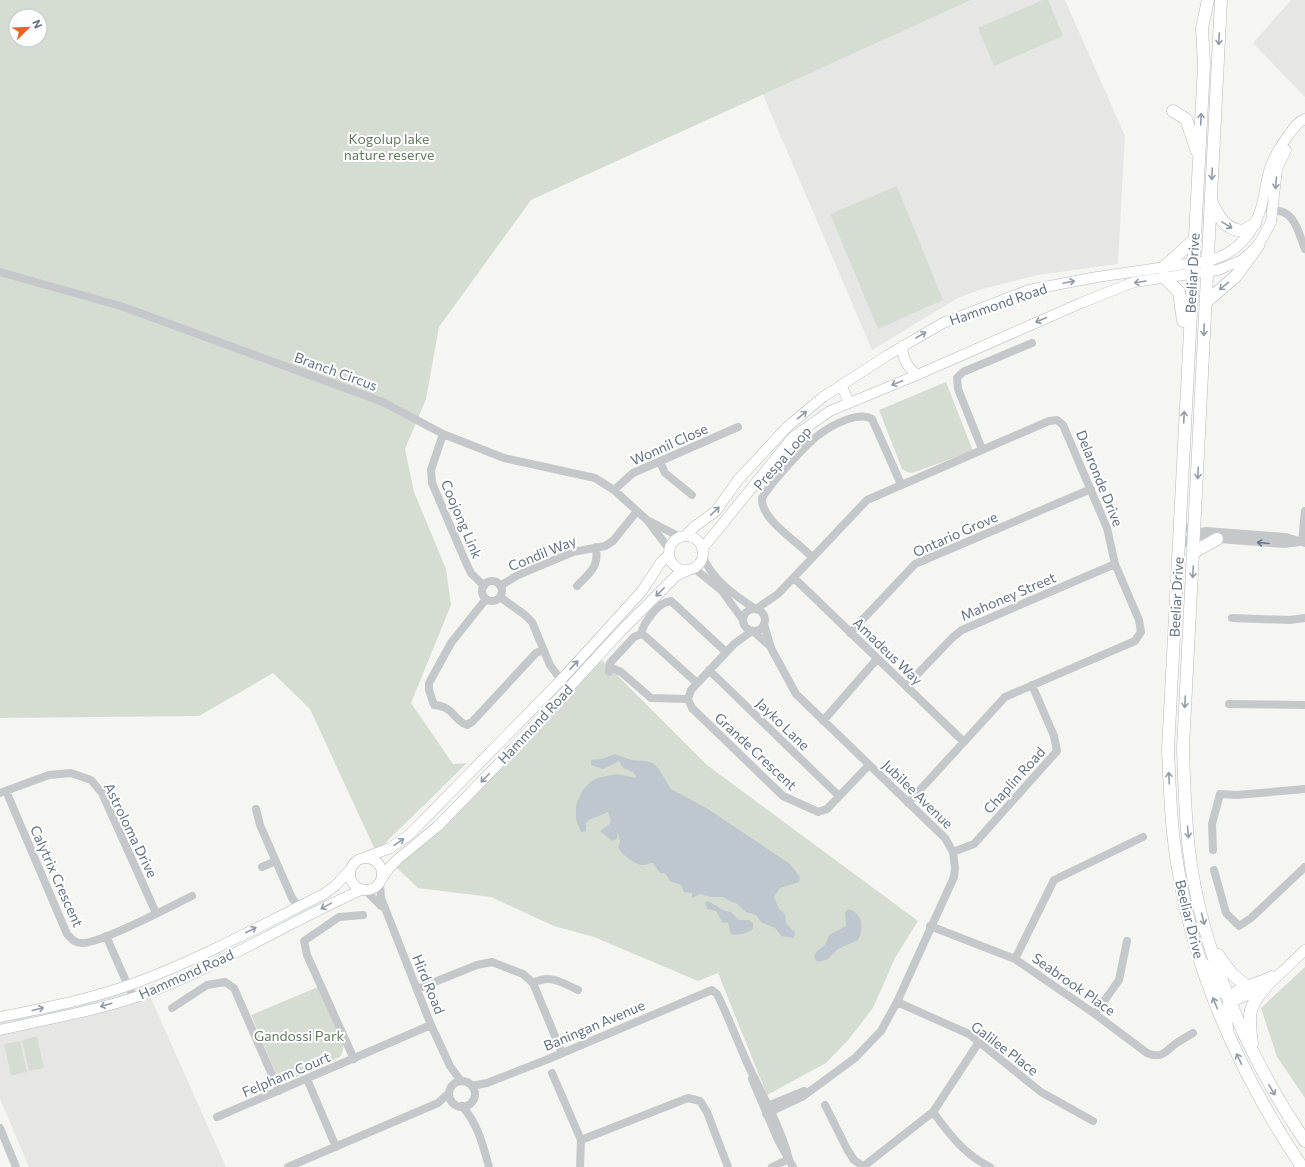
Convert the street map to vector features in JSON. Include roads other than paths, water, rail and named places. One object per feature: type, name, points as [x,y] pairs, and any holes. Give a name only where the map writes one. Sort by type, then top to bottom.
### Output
[{"type":"highway","name":"Beeliar Drive","points":[[1208,0],[1202,28],[1204,65],[1192,269],[1168,750],[1177,860],[1194,943],[1210,992],[1229,1039],[1262,1103],[1302,1167]]},
{"type":"highway","name":"Beeliar Drive","points":[[1221,0],[1183,748],[1184,788],[1189,851],[1197,894],[1210,943],[1229,998],[1254,1055],[1277,1098],[1305,1141]]},
{"type":"highway","points":[[1172,111],[1186,119],[1199,158]]},
{"type":"highway","points":[[1211,200],[1221,221],[1225,225],[1243,231],[1255,224]]},
{"type":"highway","points":[[1187,368],[1182,308],[1179,292],[1164,273],[1194,240]]},
{"type":"highway","points":[[1206,302],[1236,276],[1258,246]]},
{"type":"highway","points":[[1194,552],[1217,538]]},
{"type":"highway","points":[[1210,943],[1232,974],[1248,987]]},
{"type":"highway","points":[[1254,1055],[1249,1017],[1250,1009],[1254,999],[1265,988]]},
{"type":"main road","name":"Hammond Road","points":[[1207,267],[1231,252],[1242,243],[1255,224],[1261,208],[1271,167],[1279,147],[1300,121],[1305,119]]},
{"type":"main road","name":"Hammond Road","points":[[683,537],[716,511],[738,480],[787,427],[823,397],[902,346],[943,323],[1029,290],[1097,277],[1164,273],[1234,265],[1242,260],[1258,246],[1271,222],[1277,168],[1285,151],[1305,125]]},
{"type":"main road","name":"Hammond Road","points":[[702,552],[793,437],[813,422],[849,402],[918,375],[1103,294],[1134,282],[1164,273]]},
{"type":"main road","points":[[1097,277],[1103,294]]},
{"type":"main road","points":[[902,346],[903,357],[910,370],[918,375]]},
{"type":"main road","points":[[841,385],[849,402]]},
{"type":"main road","points":[[683,537],[696,540],[702,552],[698,564],[692,568],[679,568],[674,565],[669,552],[673,542],[683,537]]},
{"type":"main road","name":"Hammond Road","points":[[364,858],[390,848],[409,835],[561,680],[642,591],[669,552]]},
{"type":"main road","name":"Hammond Road","points":[[380,882],[389,868],[438,826],[670,581],[676,576],[692,568]]},
{"type":"main road","points":[[364,858],[375,860],[382,869],[380,882],[373,889],[363,890],[353,884],[350,870],[355,862],[364,858]]},
{"type":"main road","name":"Hammond Road","points":[[0,1017],[98,994],[128,985],[176,966],[234,940],[298,906],[336,885],[350,870]]},
{"type":"main road","name":"Hammond Road","points":[[0,1030],[89,1010],[167,985],[279,931],[339,899],[363,890]]},
{"type":"main road","points":[[1194,943],[1222,993],[1229,998],[1239,999],[1265,988],[1305,950]]},
{"type":"main road","points":[[1229,1039],[1226,1020],[1229,998],[1236,991],[1281,972]]},
{"type":"street","points":[[1261,208],[1282,212],[1289,216],[1294,222],[1305,249]]},
{"type":"street","name":"Branch Circus","points":[[0,272],[121,306],[383,402],[443,434],[504,458],[595,478],[614,490],[648,521],[669,552]]},
{"type":"street","points":[[982,449],[958,389],[957,378],[962,372],[1032,343]]},
{"type":"street","name":"Prespa Loop","points":[[812,557],[767,515],[761,504],[764,494],[820,434],[857,417],[864,416],[872,419],[901,484]]},
{"type":"street","name":"Delaronde Drive","points":[[755,609],[778,594],[864,502],[901,484],[1049,421],[1057,420],[1065,428],[1107,528],[1115,564],[1139,620],[1141,632],[1136,641],[1005,697],[953,756],[908,803]]},
{"type":"street","name":"Wonnil Close","points":[[614,490],[633,473],[738,427]]},
{"type":"street","name":"Coojong Link","points":[[443,434],[431,470],[432,483],[471,573],[484,586]]},
{"type":"street","points":[[660,462],[665,473],[692,495]]},
{"type":"street","name":"Ontario Grove","points":[[850,633],[915,564],[1091,489]]},
{"type":"street","points":[[1304,542],[1305,510]]},
{"type":"street","name":"Condil Way","points":[[500,586],[518,575],[573,552],[596,547],[613,541],[637,511]]},
{"type":"street","name":"Branch Circus","points":[[648,521],[683,537]]},
{"type":"street","points":[[1180,521],[1186,528],[1205,538],[1285,544],[1304,542]]},
{"type":"street","points":[[1178,550],[1186,539],[1195,533],[1206,531],[1286,537],[1304,542]]},
{"type":"street","name":"Condil Way","points":[[577,586],[596,566],[598,559],[596,547]]},
{"type":"street","points":[[702,552],[705,563],[716,577],[737,597],[755,609],[762,611],[765,621],[760,630],[752,631],[734,644],[697,683],[688,699],[651,698],[621,672],[609,669],[610,663],[628,642],[641,634],[647,620],[664,602],[671,601],[726,652]]},
{"type":"street","name":"Mahoney Street","points":[[906,686],[953,637],[962,630],[1115,564]]},
{"type":"street","points":[[692,568],[722,591],[743,622],[752,631]]},
{"type":"street","name":"Amadeus Way","points":[[794,578],[964,742]]},
{"type":"street","points":[[492,582],[500,586],[500,597],[492,601],[486,599],[482,592],[484,586],[492,582]]},
{"type":"street","name":"Delaronde Drive","points":[[765,621],[778,594]]},
{"type":"street","points":[[500,597],[525,615],[532,622],[550,665],[561,680]]},
{"type":"street","points":[[486,599],[451,643],[429,683],[429,690],[434,705],[449,709],[462,723],[467,725],[472,722],[536,653],[543,650]]},
{"type":"street","points":[[734,644],[747,611],[755,609]]},
{"type":"street","points":[[1232,618],[1290,620],[1305,618]]},
{"type":"street","name":"Jubilee Avenue","points":[[765,621],[771,648],[796,694],[945,838],[953,852],[955,868],[954,877],[930,926],[897,1002],[881,1031],[854,1058],[802,1097],[767,1109]]},
{"type":"street","name":"Jubilee Avenue","points":[[752,631],[771,648]]},
{"type":"street","points":[[641,634],[697,683]]},
{"type":"street","points":[[823,721],[877,659]]},
{"type":"street","name":"Jayko Lane","points":[[709,670],[839,796]]},
{"type":"street","name":"Chaplin Road","points":[[953,852],[974,844],[1055,755],[1056,742],[1032,685]]},
{"type":"street","name":"Grande Crescent","points":[[688,699],[690,706],[697,714],[783,796],[818,812],[826,809],[869,765]]},
{"type":"street","points":[[1229,704],[1305,705]]},
{"type":"street","name":"Astroloma Drive","points":[[3,792],[49,774],[70,773],[91,780],[102,793],[156,913]]},
{"type":"street","points":[[1213,850],[1212,824],[1220,794],[1237,795],[1305,788]]},
{"type":"street","name":"Calytrix Crescent","points":[[3,792],[67,934],[74,942],[83,943],[106,936],[192,896]]},
{"type":"street","points":[[256,809],[260,826],[292,898],[298,906]]},
{"type":"street","points":[[1015,959],[1054,880],[1143,837]]},
{"type":"street","points":[[262,867],[276,861]]},
{"type":"street","points":[[1214,870],[1226,913],[1239,926],[1251,918],[1305,867]]},
{"type":"street","name":"Hird Road","points":[[380,882],[379,893],[416,989],[450,1066],[461,1081]]},
{"type":"street","name":"Hird Road","points":[[363,890],[377,900],[386,911]]},
{"type":"street","points":[[354,1059],[307,955],[304,941],[339,917],[363,915]]},
{"type":"street","name":"Seabrook Place","points":[[930,926],[1015,959],[1096,1014],[1146,1053],[1155,1056],[1164,1054],[1177,1042],[1193,1033]]},
{"type":"street","points":[[106,936],[133,997]]},
{"type":"street","points":[[1096,1014],[1119,980],[1127,941]]},
{"type":"street","points":[[416,989],[477,965],[492,962],[523,974],[533,983],[562,1053]]},
{"type":"street","points":[[533,983],[543,978],[551,978],[578,990]]},
{"type":"street","points":[[172,1008],[207,985],[225,982],[234,988],[279,1091]]},
{"type":"street","name":"Baningan Avenue","points":[[474,1090],[487,1083],[712,990],[718,994],[767,1109]]},
{"type":"street","name":"Galilee Place","points":[[897,1002],[969,1034],[1041,1092],[1093,1121]]},
{"type":"street","name":"Felpham Court","points":[[216,1117],[308,1079],[431,1025]]},
{"type":"street","points":[[825,1104],[847,1149],[854,1160],[864,1166],[933,1112],[979,1042]]},
{"type":"street","name":"Hird Road","points":[[450,1066],[453,1085]]},
{"type":"street","points":[[552,1073],[581,1140],[580,1167]]},
{"type":"street","points":[[308,1079],[336,1147]]},
{"type":"street","points":[[288,1167],[438,1104],[449,1093],[453,1085],[461,1081],[465,1081],[474,1090],[471,1117]]},
{"type":"street","points":[[449,1093],[458,1105],[471,1117],[480,1136],[489,1167]]},
{"type":"street","points":[[581,1140],[688,1098],[700,1101],[707,1112],[728,1167]]},
{"type":"street","points":[[438,1104],[458,1105],[472,1102]]},
{"type":"street","points":[[767,1109],[783,1138],[793,1167]]},
{"type":"street","points":[[933,1112],[952,1138],[980,1162],[990,1167]]},
{"type":"street","points":[[0,1129],[16,1167]]},
{"type":"street","points":[[772,1167],[789,1159]]},
{"type":"park label","name":"Kogolup lake nature reserve","points":[[389,146]]},
{"type":"park label","name":"Gandossi Park","points":[[299,1035]]}]
